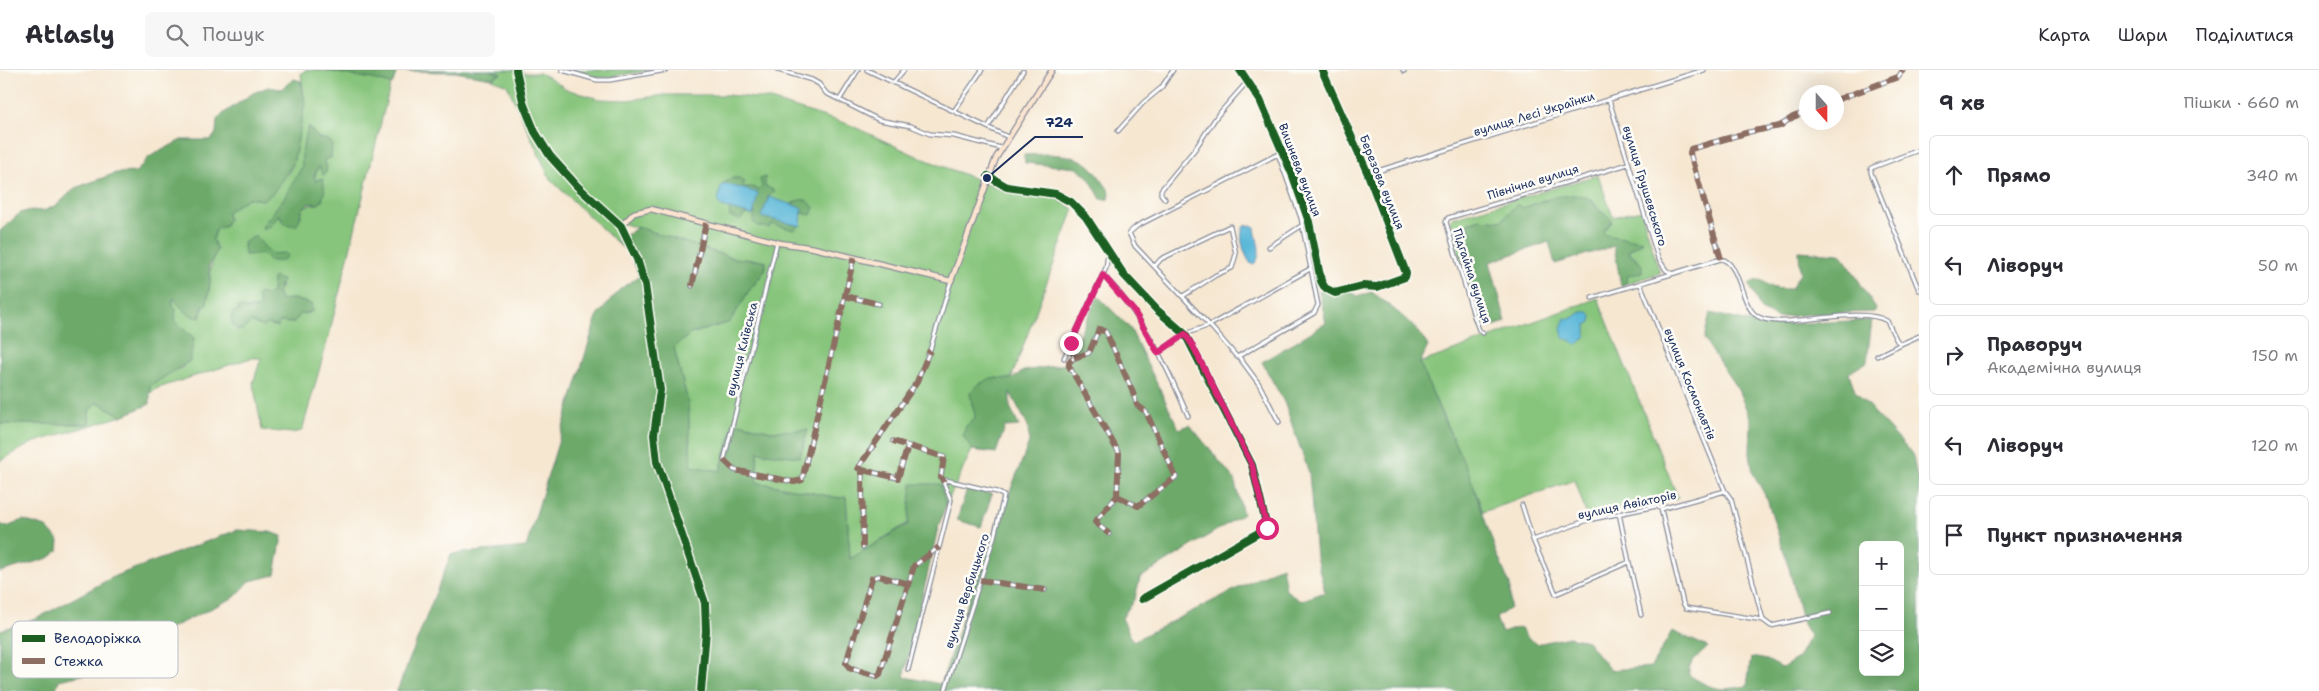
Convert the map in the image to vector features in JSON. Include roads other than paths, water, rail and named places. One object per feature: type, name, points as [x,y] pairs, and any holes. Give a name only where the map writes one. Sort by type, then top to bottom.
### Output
[{"type":"street","points":[[516,70],[527,114],[535,132],[550,156],[576,186],[621,226],[637,259],[645,285],[660,390],[654,435],[658,462],[705,602],[706,630],[701,691]]},
{"type":"street","points":[[562,70],[597,80],[610,80],[667,70]]},
{"type":"street","points":[[778,70],[812,80],[819,84],[826,93],[879,120],[911,126],[930,134],[954,136],[1001,148]]},
{"type":"street","points":[[840,99],[858,70]]},
{"type":"street","points":[[867,70],[1008,137]]},
{"type":"street","points":[[893,83],[904,70]]},
{"type":"street","points":[[954,111],[982,70]]},
{"type":"street","points":[[908,446],[898,478],[858,468],[917,382],[930,350],[951,281],[977,213],[988,176],[1001,148],[1039,94],[1052,70]]},
{"type":"street","points":[[1118,131],[1143,103],[1161,88],[1173,70]]},
{"type":"street","name":"Вишнева вулиця","points":[[1240,70],[1260,100],[1283,152],[1309,222],[1320,276],[1325,288],[1335,293],[1363,286],[1378,287]]},
{"type":"street","name":"Березова вулиця","points":[[1322,70],[1368,174],[1406,273],[1405,277],[1378,287]]},
{"type":"street","name":"вулиця Лесі Українки","points":[[1368,174],[1704,70]]},
{"type":"street","points":[[1844,97],[1898,77],[1903,70]]},
{"type":"street","points":[[988,127],[1023,71]]},
{"type":"street","points":[[1165,199],[1161,194],[1161,190],[1195,149],[1216,116],[1247,82]]},
{"type":"street","name":"вулиця Грушевського","points":[[1609,100],[1659,262],[1672,274]]},
{"type":"street","points":[[1721,259],[1690,153],[1691,149],[1749,132],[1780,126],[1799,115]]},
{"type":"street","points":[[1919,150],[1871,168],[1871,173],[1919,290]]},
{"type":"street","points":[[1279,422],[1259,384],[1239,357],[1135,246],[1129,233],[1132,229],[1283,152]]},
{"type":"street","points":[[1239,357],[1314,312],[1318,301],[1297,204],[1278,154]]},
{"type":"street","name":"Північна вулиця","points":[[1446,222],[1448,218],[1467,211],[1628,164]]},
{"type":"street","points":[[988,176],[1008,187],[1064,198],[1080,211],[1124,275],[1157,310],[1185,334],[1193,346],[1252,465],[1267,528],[1142,599]]},
{"type":"street","points":[[621,226],[634,213],[651,209],[777,242],[854,257],[951,281]]},
{"type":"street","name":"Підгайна вулиця","points":[[1446,222],[1474,316],[1479,330],[1483,333]]},
{"type":"street","points":[[692,286],[706,223]]},
{"type":"street","points":[[1155,267],[1156,262],[1160,259],[1230,226],[1236,254],[1232,268],[1183,296]]},
{"type":"street","points":[[1269,248],[1301,226]]},
{"type":"street","name":"вулиця Київська","points":[[777,242],[724,460],[734,470],[794,482],[802,480],[845,296]]},
{"type":"street","points":[[1064,358],[1103,275],[1108,252]]},
{"type":"street","points":[[854,257],[845,296],[879,304]]},
{"type":"street","points":[[1592,298],[1721,259],[1726,260],[1732,266],[1750,310],[1757,316],[1776,321],[1825,317],[1878,317],[1886,321],[1897,341],[1901,344]]},
{"type":"street","points":[[1158,353],[1185,334],[1210,325],[1310,269]]},
{"type":"street","points":[[1103,275],[1134,311],[1158,353],[1188,416]]},
{"type":"street","name":"вулиця Космонавтів","points":[[1640,283],[1725,491],[1731,500],[1763,620]]},
{"type":"street","points":[[1109,534],[1095,522],[1117,496],[1120,453],[1069,366],[1069,362],[1074,358],[1089,353],[1099,329],[1106,332],[1137,405],[1146,412],[1176,477],[1138,506],[1117,496]]},
{"type":"street","points":[[1877,356],[1919,336]]},
{"type":"street","points":[[1071,343],[1074,358]]},
{"type":"street","points":[[893,441],[944,457],[941,477],[951,500],[908,670]]},
{"type":"street","points":[[862,470],[864,548]]},
{"type":"street","name":"вулиця Вербицького","points":[[944,482],[946,480],[997,492],[1004,496],[994,537],[945,691]]},
{"type":"street","name":"вулиця Авіаторів","points":[[1533,540],[1588,520],[1657,506],[1661,508],[1725,491]]},
{"type":"street","points":[[1522,505],[1533,540],[1556,594],[1629,562]]},
{"type":"street","points":[[1661,508],[1683,603],[1686,608],[1763,620],[1771,626],[1830,613]]},
{"type":"street","points":[[1619,514],[1641,615]]},
{"type":"street","points":[[909,584],[879,576],[872,578],[846,662],[849,668],[877,676],[880,674],[909,584],[914,566],[919,560],[939,547]]},
{"type":"street","points":[[980,580],[1045,590]]},
{"type":"water","points":[[726,184],[758,193],[753,215],[722,207],[718,202],[721,186]]},
{"type":"water","points":[[769,197],[802,208],[801,226],[761,217]]},
{"type":"water","points":[[1251,225],[1255,227],[1259,247],[1259,256],[1254,264],[1251,264],[1248,260],[1242,240],[1244,226]]},
{"type":"water","points":[[1582,312],[1589,312],[1592,316],[1591,322],[1586,325],[1586,336],[1577,345],[1563,336],[1561,328],[1565,318],[1570,319]]},
{"type":"place","name":"724","points":[[987,178]]}]
